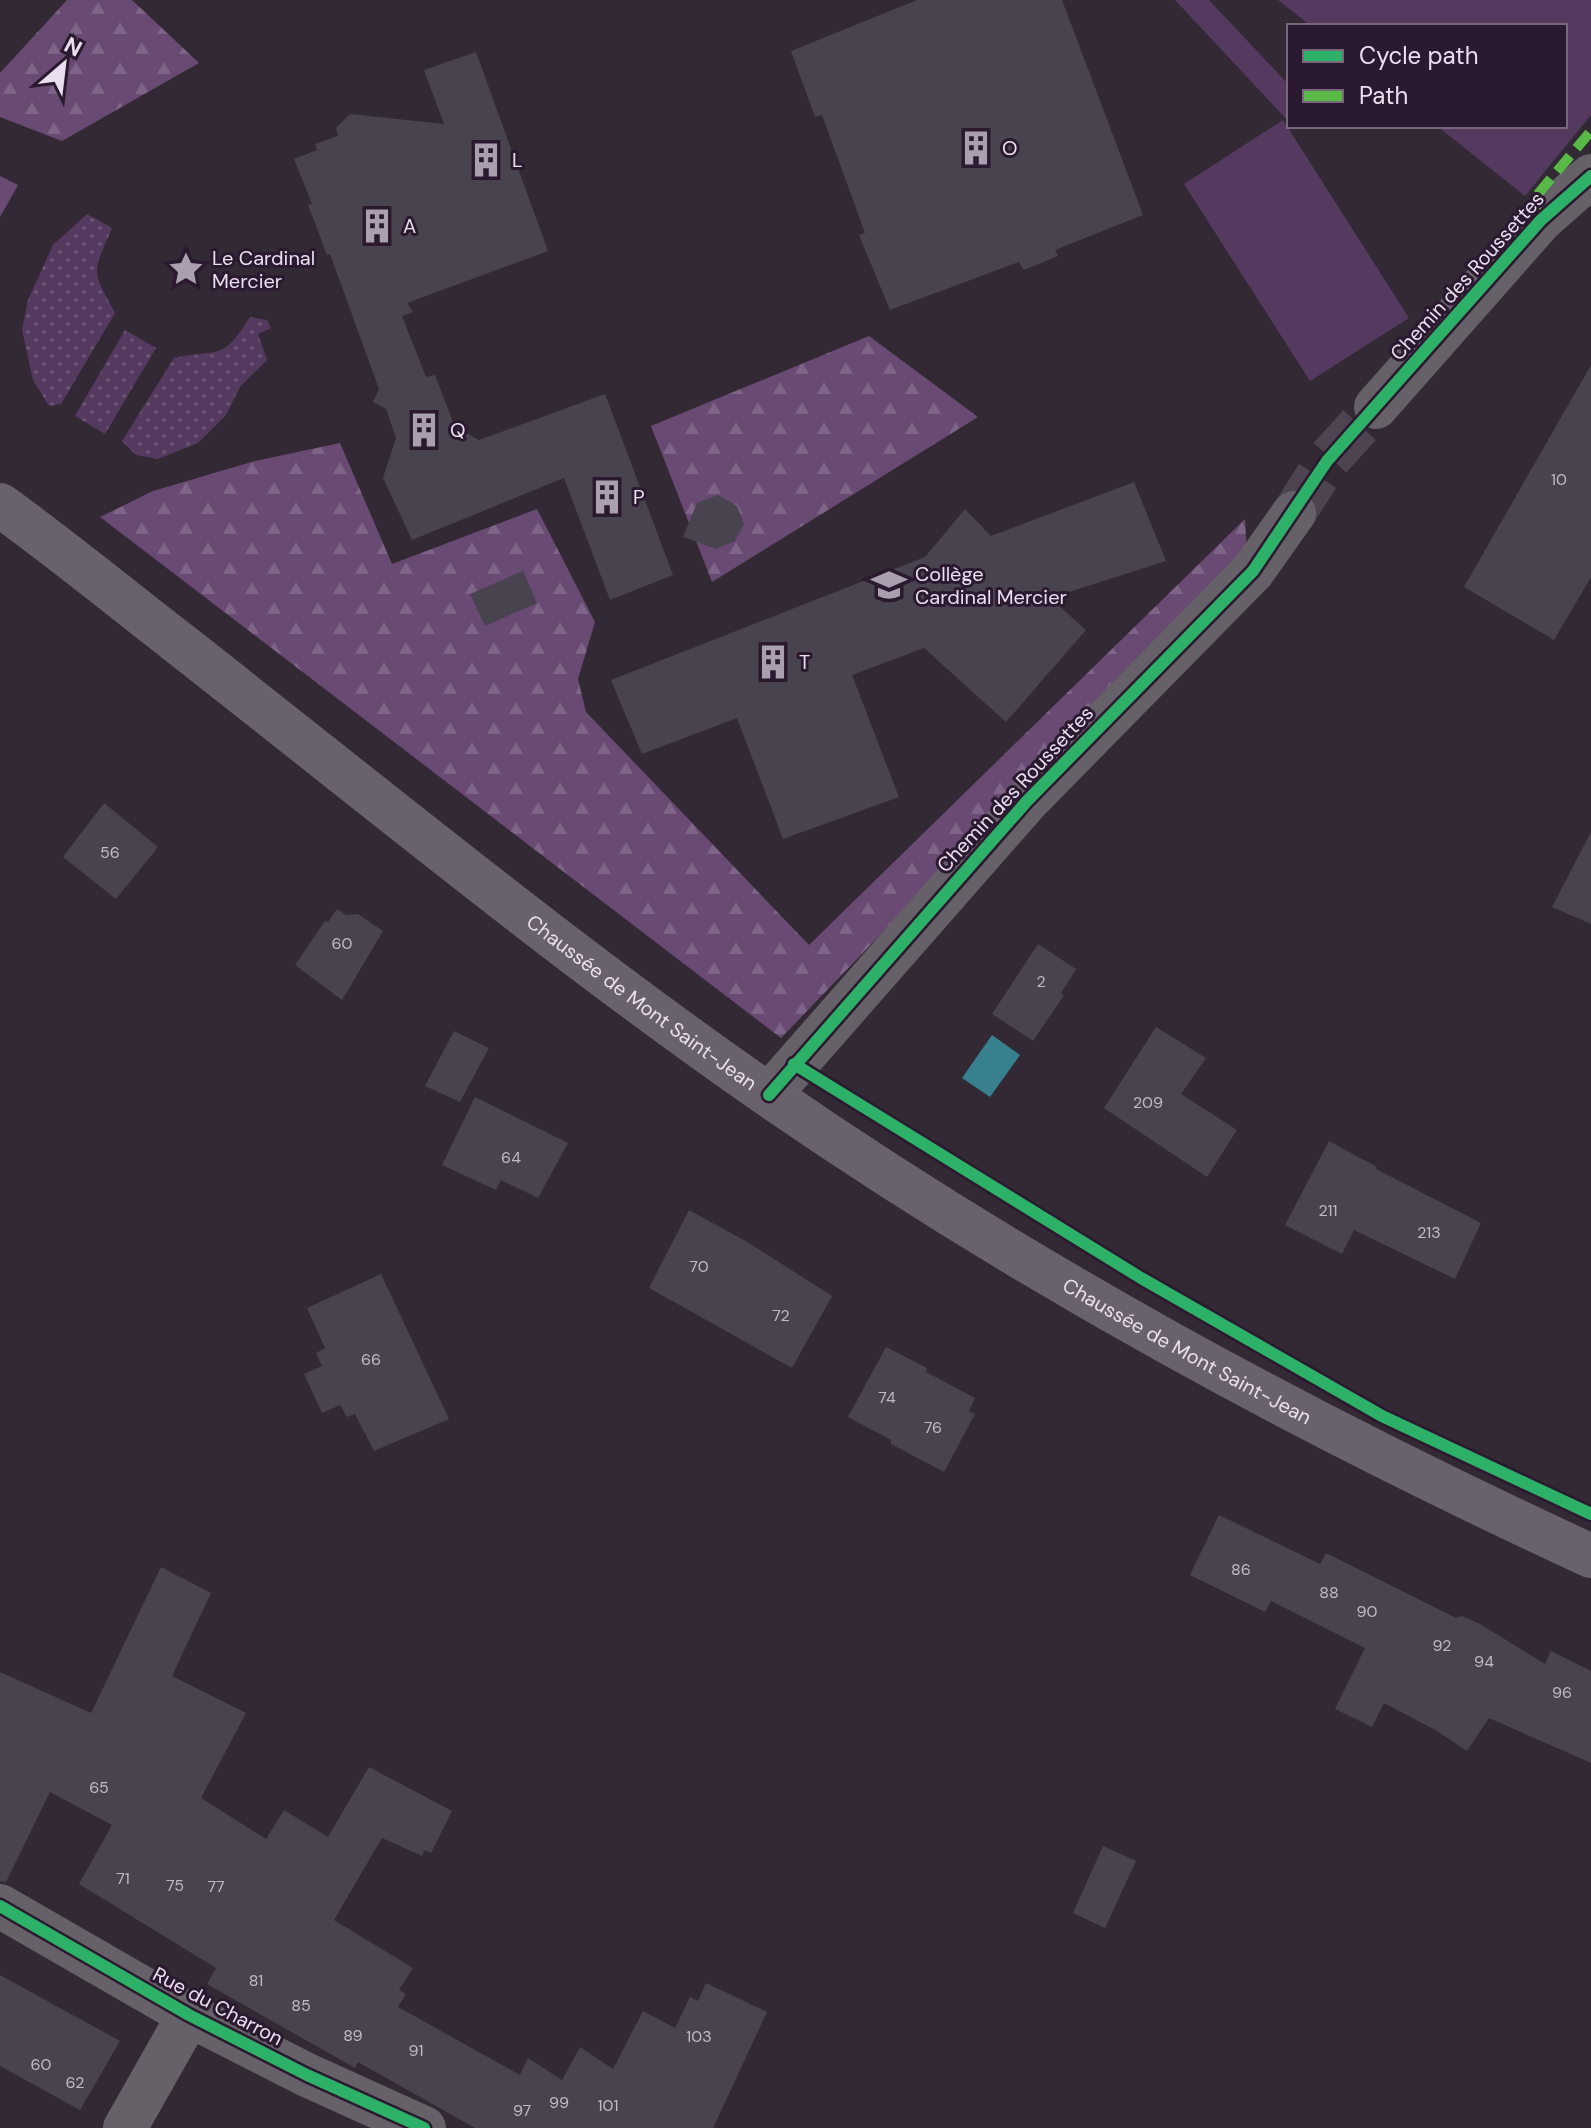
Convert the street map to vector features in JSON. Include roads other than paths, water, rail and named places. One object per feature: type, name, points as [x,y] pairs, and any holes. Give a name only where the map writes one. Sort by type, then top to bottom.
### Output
[{"type":"main road","name":"Chaussée de Mont Saint-Jean","points":[[0,505],[654,1013],[769,1095],[967,1226],[1142,1330],[1424,1478],[1591,1556]]},
{"type":"street","name":"Chemin des Roussettes","points":[[1376,407],[1541,220],[1591,176]]},
{"type":"street","name":"Chemin des Roussettes","points":[[769,1095],[1027,801],[1253,571],[1294,513]]},
{"type":"street","name":"Rue du Charron","points":[[0,1906],[189,2015],[307,2075],[424,2128]]},
{"type":"street","points":[[125,2128],[189,2015]]},
{"type":"water","points":[[992,1035],[1020,1055],[990,1097],[962,1078]]},
{"type":"tunnel","points":[[1294,513],[1327,461],[1376,407]]},
{"type":"place","name":"O","points":[[976,148]]},
{"type":"place","name":"L","points":[[486,160]]},
{"type":"place","name":"A","points":[[377,226]]},
{"type":"place","name":"Le Cardinal Mercier","points":[[186,269]]},
{"type":"place","name":"Q","points":[[424,430]]},
{"type":"place","name":"P","points":[[607,497]]},
{"type":"place","name":"Collège Cardinal Mercier","points":[[889,585]]},
{"type":"place","name":"T","points":[[773,662]]}]
